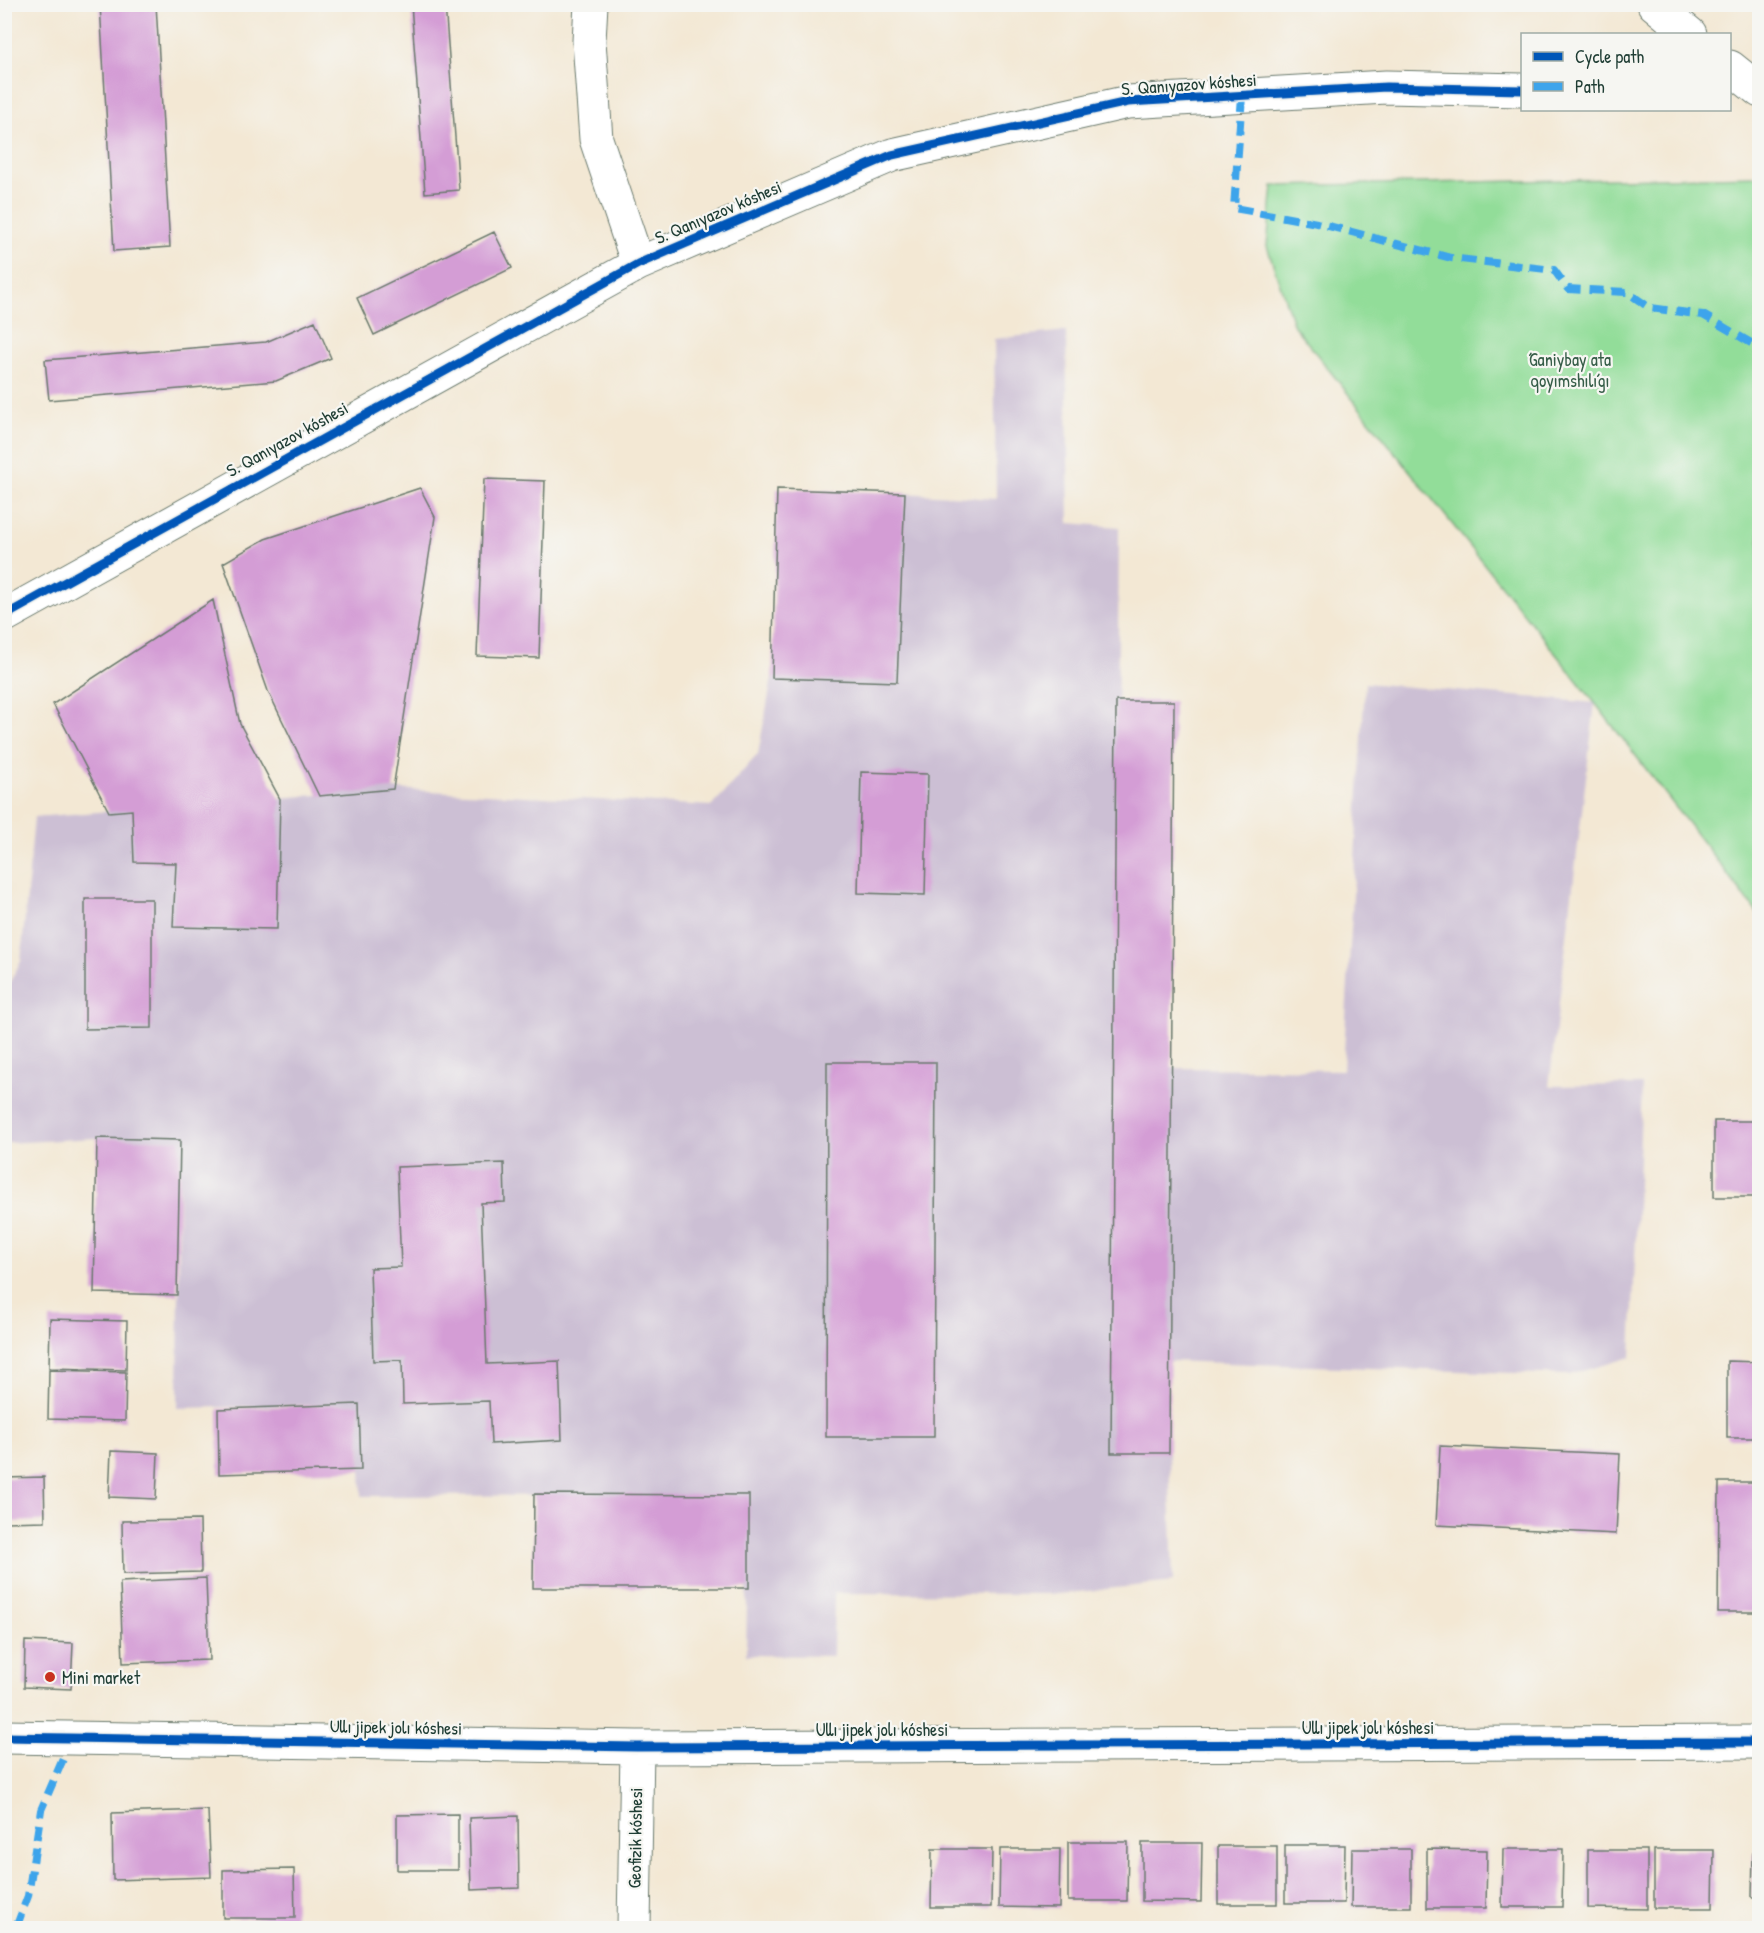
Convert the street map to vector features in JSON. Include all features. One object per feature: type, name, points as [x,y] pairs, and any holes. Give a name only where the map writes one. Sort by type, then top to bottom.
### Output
[{"type":"street","points":[[591,4],[589,41],[596,139],[638,264]]},
{"type":"street","points":[[1654,4],[1689,33]]},
{"type":"street","points":[[1731,68],[1760,93]]},
{"type":"street","name":"S. Qanıyazov kóshesi","points":[[4,616],[638,264],[892,155],[1128,102],[1386,87],[1521,90]]},
{"type":"street","points":[[1731,93],[1760,93]]},
{"type":"street","points":[[4,594],[43,593]]},
{"type":"street","name":"Ullı jipek jolı kóshesi","points":[[4,1737],[637,1747],[1760,1742]]},
{"type":"street","name":"Geofizik kóshesi","points":[[634,1929],[637,1747]]},
{"type":"shaded area","points":[[1066,331],[1069,523],[1119,527],[1111,1453],[1169,1453],[1173,1582],[1059,1594],[834,1593],[833,1656],[746,1655],[749,1495],[362,1496],[359,1404],[178,1408],[180,1140],[97,1138],[5,1143],[4,993],[21,961],[34,817],[393,789],[712,806],[758,754],[772,678],[897,682],[905,493],[996,499],[994,339]]},
{"type":"shaded area","points":[[1365,683],[1595,703],[1549,1086],[1642,1085],[1631,1357],[1569,1375],[1169,1361],[1171,1068],[1343,1070]]},
{"type":"green space","name":"Ǵaniybay ata qoyımshılıǵı","points":[[1760,176],[1759,915],[1595,703],[1294,326],[1267,246],[1273,186]]},
{"type":"building","points":[[100,4],[156,4],[170,247],[114,251]]},
{"type":"building","points":[[411,4],[445,4],[459,190],[425,193]]},
{"type":"building","points":[[494,232],[512,268],[374,335],[357,298]]},
{"type":"building","points":[[315,321],[331,358],[276,381],[49,400],[45,360],[266,342]]},
{"type":"building","points":[[484,479],[545,481],[539,658],[477,656]]},
{"type":"building","points":[[420,488],[435,517],[393,789],[319,796],[268,691],[223,563],[265,539]]},
{"type":"building","points":[[777,489],[905,493],[897,682],[772,678]]},
{"type":"building","points":[[213,600],[240,724],[280,799],[277,929],[173,927],[176,863],[134,862],[132,810],[109,812],[53,704]]},
{"type":"building","points":[[1116,701],[1174,701],[1169,1453],[1111,1453]]},
{"type":"building","points":[[861,772],[928,774],[925,895],[858,893]]},
{"type":"building","points":[[85,899],[152,899],[152,1028],[85,1029]]},
{"type":"building","points":[[827,1062],[936,1062],[934,1437],[826,1437]]},
{"type":"building","points":[[1714,1121],[1760,1121],[1760,1197],[1714,1197]]},
{"type":"building","points":[[97,1138],[180,1140],[177,1295],[94,1293]]},
{"type":"building","points":[[504,1163],[505,1202],[481,1203],[487,1364],[559,1361],[562,1440],[491,1444],[489,1401],[403,1404],[402,1360],[373,1361],[370,1268],[401,1267],[397,1167]]},
{"type":"building","points":[[50,1319],[127,1321],[126,1370],[49,1368]]},
{"type":"building","points":[[1727,1361],[1760,1362],[1760,1438],[1727,1438]]},
{"type":"building","points":[[49,1370],[126,1372],[125,1421],[48,1419]]},
{"type":"building","points":[[359,1404],[361,1470],[219,1474],[218,1409]]},
{"type":"building","points":[[1440,1446],[1620,1454],[1616,1534],[1436,1525]]},
{"type":"building","points":[[111,1451],[158,1453],[156,1499],[109,1497]]},
{"type":"building","points":[[44,1477],[45,1521],[5,1522],[4,1478]]},
{"type":"building","points":[[1719,1482],[1760,1482],[1760,1612],[1718,1612]]},
{"type":"building","points":[[534,1494],[749,1495],[749,1588],[533,1588]]},
{"type":"building","points":[[200,1520],[201,1572],[123,1574],[122,1521]]},
{"type":"building","points":[[206,1578],[209,1660],[123,1663],[120,1582]]},
{"type":"building","points":[[25,1641],[73,1643],[71,1689],[24,1687]]},
{"type":"building","points":[[208,1810],[211,1877],[113,1880],[112,1813]]},
{"type":"building","points":[[458,1814],[458,1870],[397,1870],[397,1815]]},
{"type":"building","points":[[518,1816],[519,1888],[471,1890],[469,1818]]},
{"type":"building","points":[[1068,1842],[1128,1842],[1127,1901],[1068,1901]]},
{"type":"building","points":[[1142,1843],[1202,1843],[1201,1902],[1142,1901]]},
{"type":"building","points":[[1285,1845],[1345,1845],[1344,1903],[1285,1903]]},
{"type":"building","points":[[1218,1846],[1277,1846],[1277,1904],[1218,1904]]},
{"type":"building","points":[[932,1849],[992,1849],[991,1907],[931,1907]]},
{"type":"building","points":[[1000,1849],[1060,1849],[1059,1908],[999,1907]]},
{"type":"building","points":[[1352,1849],[1411,1849],[1411,1907],[1351,1907]]},
{"type":"building","points":[[1427,1849],[1487,1850],[1486,1908],[1427,1908]]},
{"type":"building","points":[[1503,1849],[1563,1849],[1562,1907],[1502,1907]]},
{"type":"building","points":[[1588,1850],[1647,1850],[1647,1909],[1588,1908]]},
{"type":"building","points":[[1654,1850],[1714,1850],[1713,1908],[1654,1908]]},
{"type":"building","points":[[1753,1853],[1760,1853],[1760,1897],[1752,1897]]},
{"type":"building","points":[[294,1869],[295,1918],[223,1918],[223,1870]]},
{"type":"marked path","points":[[1242,96],[1234,208],[1317,223],[1451,258],[1554,270],[1568,289],[1627,292],[1650,308],[1703,315],[1758,347],[1760,352]]},
{"type":"marked path","points":[[16,1928],[28,1896],[41,1810],[63,1759]]},
{"type":"cycle path","points":[[4,616],[638,264],[892,155],[1128,102],[1386,87],[1521,90]]},
{"type":"cycle path","points":[[4,1737],[637,1747],[1760,1742]]},
{"type":"place","name":"Mini market","points":[[50,1677]]}]
